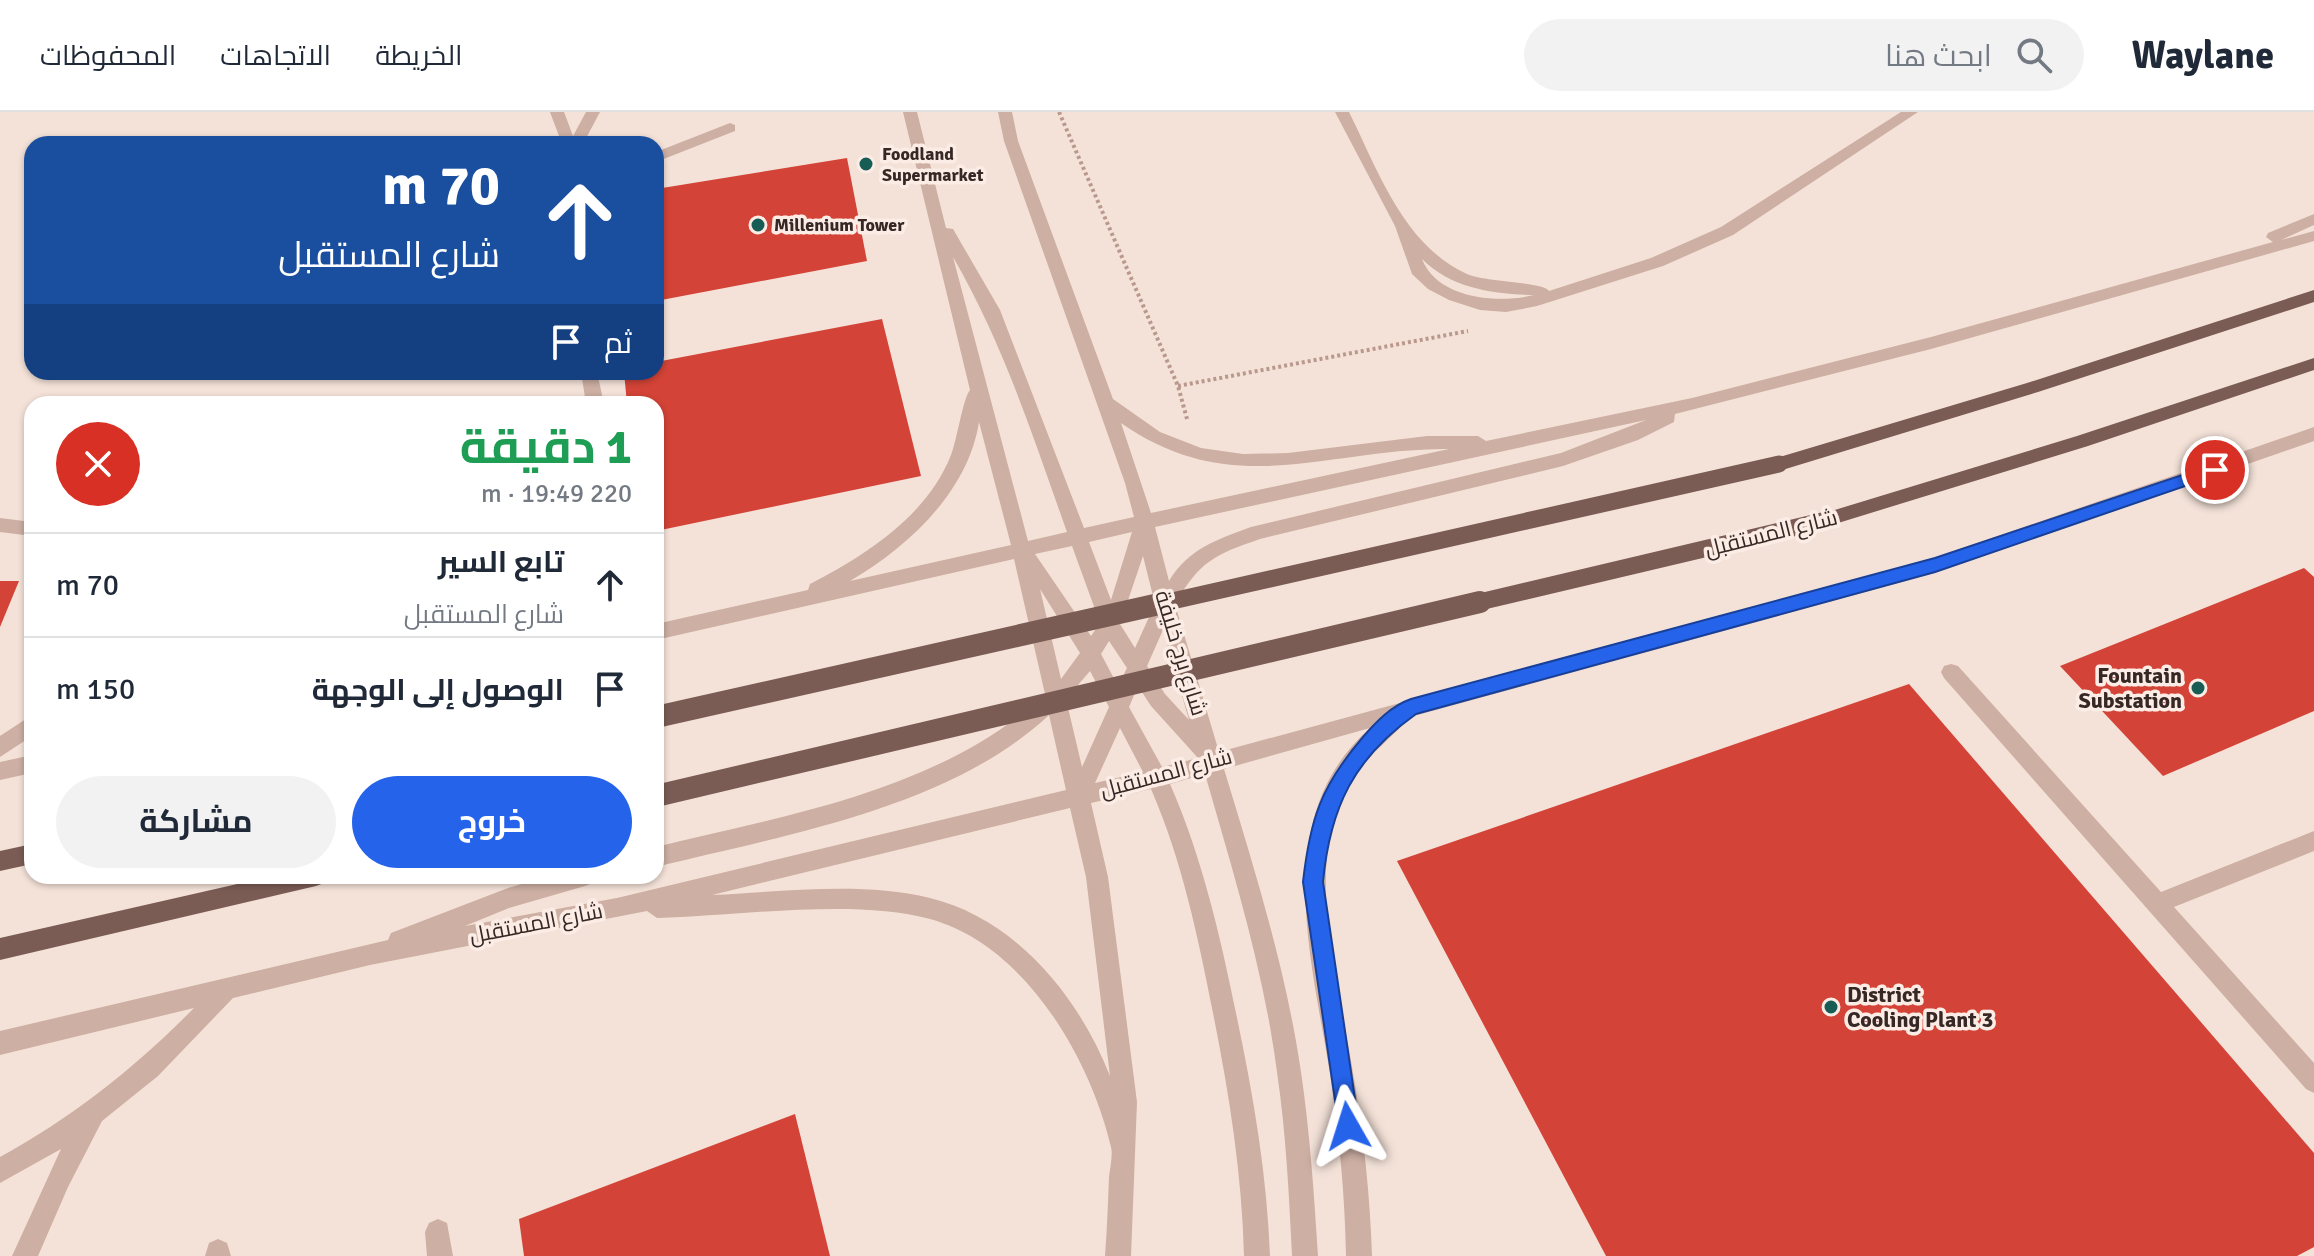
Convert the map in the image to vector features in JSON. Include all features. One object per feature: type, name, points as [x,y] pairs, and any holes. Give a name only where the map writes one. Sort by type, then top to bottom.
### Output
[{"type":"main road","points":[[664,715],[1779,464],[2032,388],[2314,296]]},
{"type":"main road","name":"شارع المستقبل","points":[[664,794],[1822,521],[2082,441],[2314,364]]},
{"type":"main road","points":[[0,861],[24,856]]},
{"type":"main road","points":[[0,949],[283,884]]},
{"type":"street","points":[[557,112],[566,136]]},
{"type":"street","points":[[580,136],[593,112]]},
{"type":"street","points":[[910,112],[973,371],[1022,551],[1097,877],[1125,1102],[1118,1256]]},
{"type":"street","name":"شارع برج خليفة","points":[[1005,112],[1011,141],[1134,483],[1165,604],[1213,760],[1273,985],[1287,1056],[1300,1162],[1305,1256]]},
{"type":"street","points":[[1342,112],[1402,227],[1409,254],[1418,270],[1434,285],[1455,296],[1480,304],[1506,306],[1531,302],[1657,262],[1727,231],[1911,112]]},
{"type":"street","points":[[664,154],[730,128]]},
{"type":"street","points":[[936,214],[992,310],[1013,359],[1110,625],[1158,700],[1213,760]]},
{"type":"street","points":[[2218,263],[2314,219]]},
{"type":"street","points":[[664,630],[1144,522],[1692,404],[1931,343],[2314,236]]},
{"type":"street","points":[[763,609],[837,579],[899,537],[924,513],[957,466],[967,441],[973,417],[973,371]]},
{"type":"street","points":[[1105,403],[1146,433],[1197,455],[1264,463],[1419,443],[1502,446]]},
{"type":"street","points":[[1079,796],[1165,604],[1185,570],[1216,547],[1258,532],[1575,456],[1632,435],[1692,404]]},
{"type":"street","name":"شارع المستقبل","points":[[0,1043],[370,954],[617,908],[1157,778],[1213,760],[1935,565],[2314,434]]},
{"type":"street","points":[[664,855],[900,794],[952,772],[991,750],[1057,699],[1094,656],[1135,570],[1144,522]]},
{"type":"street","points":[[0,525],[24,528]]},
{"type":"street","points":[[1022,551],[1072,618],[1094,656],[1157,778],[1186,852],[1210,939],[1242,1102],[1256,1195],[1257,1256]]},
{"type":"street","points":[[1951,672],[2314,1081]]},
{"type":"street","points":[[1359,1256],[1346,1100],[1313,882],[1319,833],[1328,804],[1343,774],[1385,726],[1411,707]]},
{"type":"street","points":[[0,748],[24,730]]},
{"type":"street","points":[[0,771],[24,766]]},
{"type":"street","points":[[2157,904],[2314,841]]},
{"type":"street","points":[[370,954],[463,914],[559,884]]},
{"type":"street","points":[[617,908],[863,899],[934,909],[971,926],[1006,949],[1037,977],[1064,1010],[1087,1047],[1105,1089],[1118,1135],[1123,1184]]},
{"type":"street","points":[[0,1171],[95,1114],[166,1053],[227,988]]},
{"type":"street","points":[[25,1256],[59,1178],[95,1114]]},
{"type":"path","points":[[1059,112],[1178,386],[1197,455]]},
{"type":"path","points":[[1178,386],[1481,328]]},
{"type":"building","name":"Millenium Tower","points":[[847,158],[867,261],[664,299],[664,188]]},
{"type":"building","points":[[882,319],[921,476],[664,529],[664,396],[626,396],[625,380],[664,380],[664,360]]},
{"type":"building","name":"Fountain Substation","points":[[2304,568],[2314,577],[2314,711],[2163,776],[2060,666]]},
{"type":"building","points":[[0,581],[19,581],[0,627]]},
{"type":"building","name":"District Cooling Plant 3","points":[[1909,684],[2314,1153],[2314,1247],[2297,1256],[1606,1256],[1397,861]]},
{"type":"building","points":[[795,1114],[830,1256],[524,1256],[519,1219]]},
{"type":"place","name":"Foodland Supermarket","points":[[866,164]]},
{"type":"place","name":"Millenium Tower","points":[[758,225]]},
{"type":"place","name":"Fountain Substation","points":[[2198,688]]},
{"type":"place","name":"District Cooling Plant 3","points":[[1831,1007]]},
{"type":"route","points":[[1348,1126],[1313,882],[1317,841],[1328,804],[1343,774],[1385,726],[1411,707],[1935,565],[2215,470]]}]
